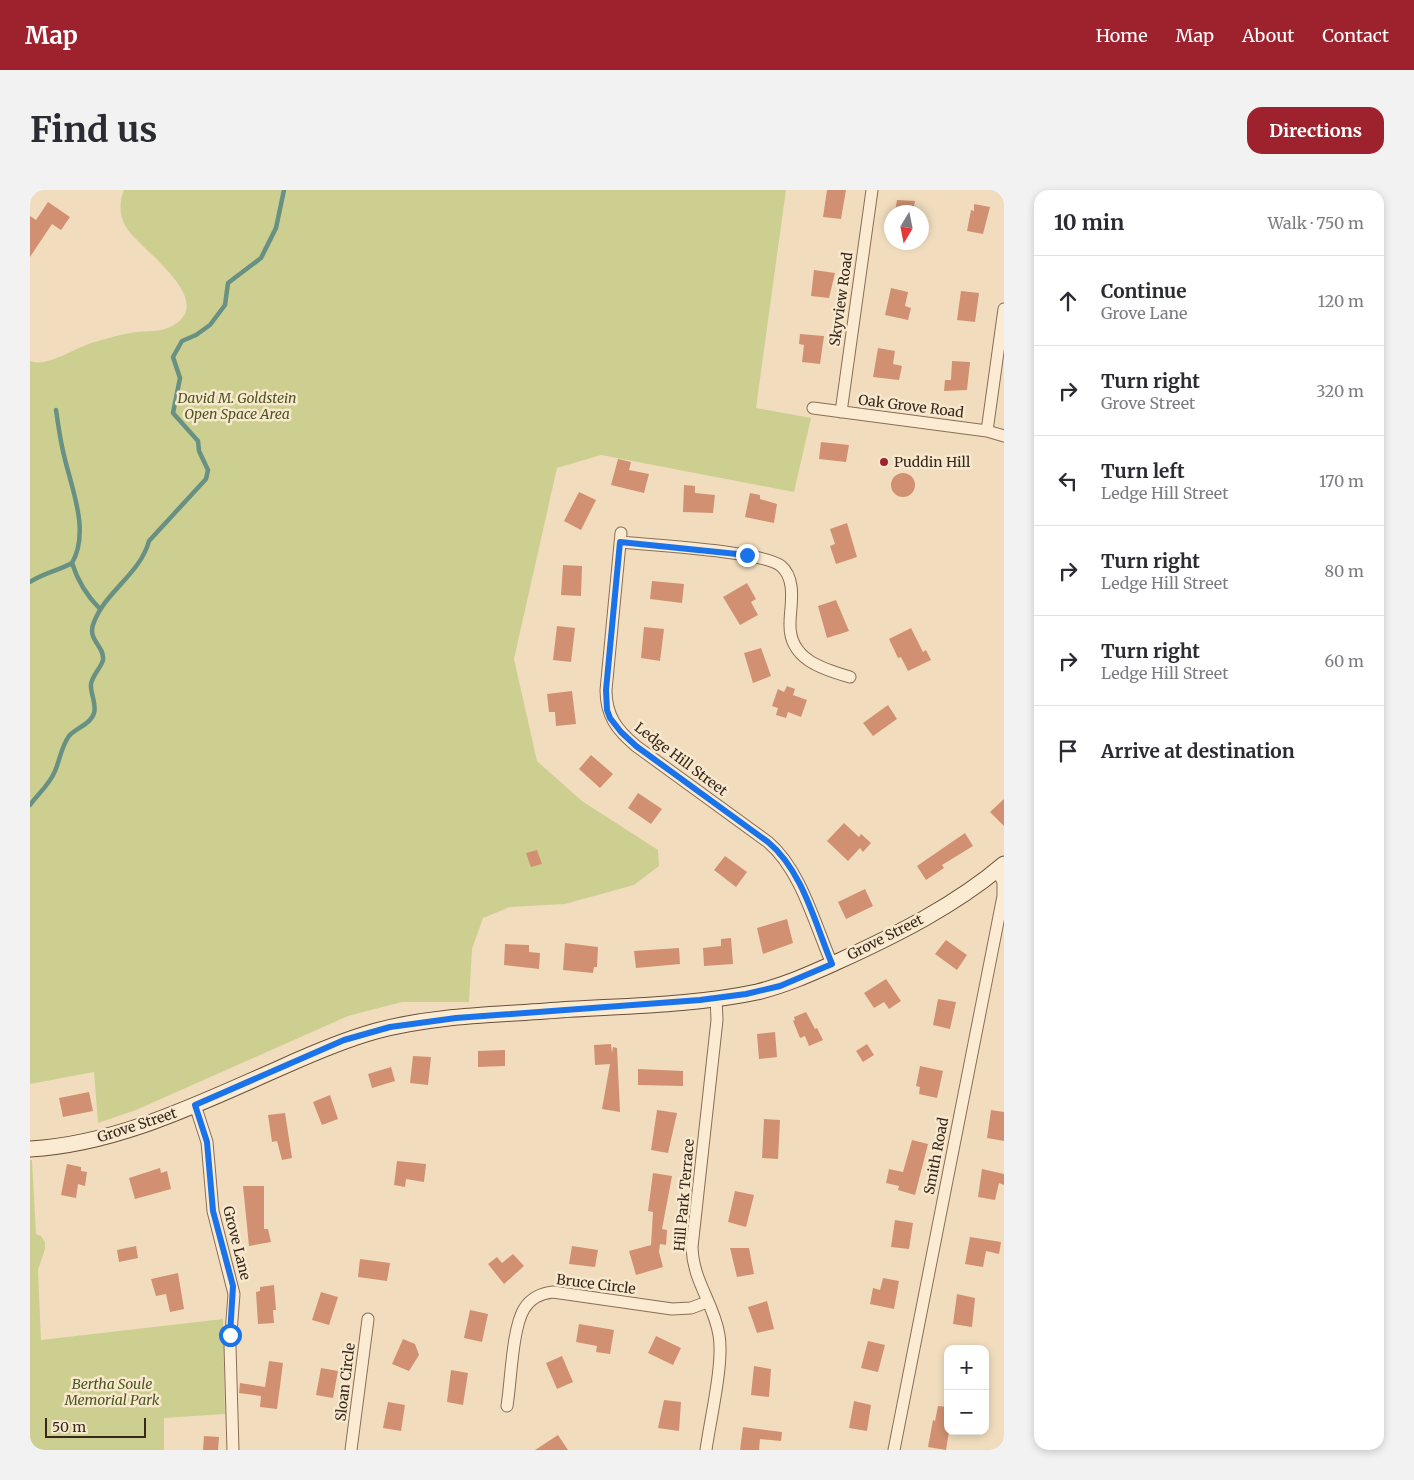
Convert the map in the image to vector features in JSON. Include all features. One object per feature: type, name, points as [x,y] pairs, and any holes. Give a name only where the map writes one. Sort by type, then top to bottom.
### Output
[{"type":"street","name":"Skyview Road","points":[[841,412],[872,190]]},
{"type":"street","points":[[988,431],[1004,309]]},
{"type":"street","name":"Oak Grove Road","points":[[813,408],[988,431],[1004,436]]},
{"type":"street","name":"Ledge Hill Street","points":[[832,964],[798,881],[782,856],[768,842],[636,746],[610,718],[607,710],[606,685],[620,537],[747,555],[780,564],[785,569],[790,583],[790,632],[794,645],[803,657],[817,666],[850,677]]},
{"type":"street","name":"Grove Street","points":[[30,1149],[110,1136],[195,1105],[344,1040],[401,1025],[456,1018],[716,998],[780,986],[832,964],[918,921],[1001,867]]},
{"type":"street","name":"Smith Road","points":[[894,1450],[1003,896],[1001,867]]},
{"type":"street","name":"Hill Park Terrace","points":[[706,1450],[720,1350],[717,1326],[694,1268],[692,1247],[717,1020],[716,998]]},
{"type":"street","name":"Grove Lane","points":[[195,1105],[207,1142],[213,1211],[233,1286],[230,1376],[233,1450]]},
{"type":"street","name":"Bruce Circle","points":[[508,1406],[519,1322],[524,1308],[535,1298],[553,1292],[682,1309],[707,1302]]},
{"type":"street","name":"Sloan Circle","points":[[351,1450],[368,1319]]},
{"type":"green space","name":"David M. Goldstein Open Space Area","points":[[124,190],[786,190],[756,408],[811,418],[794,492],[601,455],[557,468],[514,659],[537,761],[582,801],[658,850],[659,866],[634,885],[565,904],[510,907],[483,918],[472,949],[469,1002],[402,1002],[348,1016],[136,1110],[98,1123],[94,1072],[30,1084],[30,361],[45,362],[88,344],[120,335],[166,329],[183,316],[187,304],[182,290],[160,262],[134,237],[124,223],[120,208]]},
{"type":"green space","name":"Bertha Soule Memorial Park","points":[[30,1160],[32,1160],[36,1234],[41,1236],[45,1242],[45,1249],[38,1270],[41,1340],[223,1319],[225,1414],[164,1418],[164,1450],[30,1450]]},
{"type":"building","points":[[827,190],[846,190],[841,219],[823,217]]},
{"type":"building","points":[[897,200],[915,201],[914,205],[896,205]]},
{"type":"building","points":[[48,202],[70,217],[61,230],[52,224],[30,257],[30,216],[36,220]]},
{"type":"building","points":[[974,204],[990,207],[983,234],[967,231],[971,210],[974,211]]},
{"type":"building","points":[[814,270],[835,273],[829,298],[811,296]]},
{"type":"building","points":[[891,288],[908,292],[905,306],[911,308],[908,320],[885,315]]},
{"type":"building","points":[[961,291],[979,293],[975,322],[957,320]]},
{"type":"building","points":[[800,334],[824,336],[820,364],[802,362],[804,345],[799,344]]},
{"type":"building","points":[[878,348],[895,351],[893,364],[902,366],[899,380],[873,377]]},
{"type":"building","points":[[952,361],[970,362],[967,390],[944,391],[945,380],[951,380]]},
{"type":"building","points":[[821,442],[849,445],[846,462],[819,459]]},
{"type":"building","points":[[618,459],[631,462],[629,470],[649,474],[644,493],[611,485]]},
{"type":"building","points":[[903,473],[912,476],[915,485],[912,494],[903,497],[894,494],[891,485],[894,476]]},
{"type":"building","points":[[684,485],[695,486],[695,493],[715,495],[713,513],[683,512]]},
{"type":"building","points":[[579,492],[596,500],[581,530],[564,521]]},
{"type":"building","points":[[750,493],[760,495],[760,499],[777,504],[774,523],[745,517]]},
{"type":"building","points":[[847,523],[857,557],[836,564],[830,546],[835,544],[830,529]]},
{"type":"building","points":[[563,565],[582,566],[581,596],[561,595]]},
{"type":"building","points":[[652,581],[684,584],[682,603],[650,599]]},
{"type":"building","points":[[747,583],[756,599],[751,602],[758,615],[740,625],[723,597]]},
{"type":"building","points":[[836,600],[849,631],[827,638],[818,606]]},
{"type":"building","points":[[557,626],[575,628],[571,662],[553,660]]},
{"type":"building","points":[[644,627],[664,629],[660,661],[641,658]]},
{"type":"building","points":[[911,628],[923,652],[926,650],[931,660],[908,671],[901,657],[898,658],[889,639]]},
{"type":"building","points":[[761,648],[771,676],[753,683],[744,653]]},
{"type":"building","points":[[787,686],[795,689],[793,695],[807,700],[801,717],[788,712],[786,718],[776,715],[778,708],[772,706],[778,689],[784,692]]},
{"type":"building","points":[[572,691],[576,724],[556,726],[555,712],[549,712],[547,694]]},
{"type":"building","points":[[888,705],[897,719],[873,736],[863,723]]},
{"type":"building","points":[[591,755],[613,774],[600,788],[579,769]]},
{"type":"building","points":[[638,793],[662,809],[651,824],[628,808]]},
{"type":"building","points":[[1004,799],[1004,826],[990,812]]},
{"type":"building","points":[[844,823],[859,837],[861,834],[871,843],[863,852],[860,848],[848,861],[827,841]]},
{"type":"building","points":[[965,833],[973,846],[942,865],[944,868],[926,880],[917,866]]},
{"type":"building","points":[[537,850],[542,864],[531,867],[526,853]]},
{"type":"building","points":[[725,856],[747,872],[736,887],[714,870]]},
{"type":"building","points":[[865,889],[873,906],[846,919],[838,902]]},
{"type":"building","points":[[787,919],[793,943],[763,954],[757,928]]},
{"type":"building","points":[[731,938],[733,964],[704,966],[703,948],[721,946],[721,939]]},
{"type":"building","points":[[946,940],[967,955],[957,970],[935,954]]},
{"type":"building","points":[[565,943],[598,947],[597,967],[594,967],[593,973],[563,970]]},
{"type":"building","points":[[505,944],[529,945],[529,952],[540,953],[539,969],[504,965]]},
{"type":"building","points":[[679,948],[680,964],[636,968],[634,951]]},
{"type":"building","points":[[886,979],[901,1001],[889,1009],[884,1002],[874,1008],[864,993]]},
{"type":"building","points":[[938,999],[956,1002],[950,1029],[933,1025]]},
{"type":"building","points":[[806,1012],[823,1040],[809,1046],[805,1036],[800,1038],[793,1021],[795,1020],[794,1017]]},
{"type":"building","points":[[775,1032],[777,1057],[759,1059],[757,1034]]},
{"type":"building","points":[[611,1044],[612,1053],[613,1047],[617,1048],[620,1112],[602,1109],[610,1064],[595,1065],[594,1045]]},
{"type":"building","points":[[867,1044],[874,1055],[863,1062],[856,1051]]},
{"type":"building","points":[[505,1050],[505,1066],[478,1067],[478,1051]]},
{"type":"building","points":[[413,1056],[431,1057],[428,1085],[410,1083]]},
{"type":"building","points":[[920,1066],[943,1071],[937,1098],[919,1094],[920,1087],[916,1086]]},
{"type":"building","points":[[391,1067],[395,1081],[372,1088],[368,1074]]},
{"type":"building","points":[[638,1069],[683,1071],[683,1086],[638,1085]]},
{"type":"building","points":[[89,1092],[93,1111],[63,1117],[59,1098]]},
{"type":"building","points":[[330,1095],[338,1119],[322,1125],[313,1102]]},
{"type":"building","points":[[657,1110],[677,1113],[668,1153],[651,1150]]},
{"type":"building","points":[[991,1110],[1004,1112],[1004,1141],[987,1138]]},
{"type":"building","points":[[285,1113],[292,1158],[282,1160],[277,1141],[272,1142],[268,1115]]},
{"type":"building","points":[[764,1119],[780,1120],[778,1159],[762,1158]]},
{"type":"building","points":[[912,1140],[928,1144],[915,1195],[898,1190],[899,1186],[886,1183],[889,1169],[903,1172]]},
{"type":"building","points":[[397,1161],[426,1164],[424,1182],[406,1179],[405,1187],[394,1185]]},
{"type":"building","points":[[67,1164],[81,1167],[81,1171],[87,1172],[85,1186],[78,1184],[76,1198],[61,1195]]},
{"type":"building","points":[[160,1168],[161,1173],[167,1171],[171,1189],[135,1199],[129,1178]]},
{"type":"building","points":[[982,1169],[1004,1174],[1004,1185],[999,1183],[995,1200],[978,1197]]},
{"type":"building","points":[[653,1173],[672,1176],[662,1229],[667,1230],[666,1245],[660,1244],[659,1252],[663,1267],[636,1275],[629,1251],[651,1245],[653,1212],[648,1211]]},
{"type":"building","points":[[243,1186],[264,1186],[264,1229],[268,1229],[271,1242],[249,1246]]},
{"type":"building","points":[[735,1191],[754,1195],[746,1227],[728,1222]]},
{"type":"building","points":[[895,1220],[913,1223],[909,1249],[891,1247]]},
{"type":"building","points":[[970,1237],[1001,1242],[999,1254],[986,1251],[983,1267],[965,1264]]},
{"type":"building","points":[[136,1246],[138,1258],[119,1262],[117,1250]]},
{"type":"building","points":[[572,1246],[598,1250],[595,1267],[569,1264]]},
{"type":"building","points":[[730,1248],[749,1248],[754,1274],[737,1277]]},
{"type":"building","points":[[513,1254],[524,1266],[504,1284],[488,1264],[497,1257],[502,1263]]},
{"type":"building","points":[[360,1259],[390,1263],[387,1281],[358,1277]]},
{"type":"building","points":[[178,1273],[184,1309],[170,1312],[166,1294],[156,1296],[151,1279]]},
{"type":"building","points":[[883,1278],[899,1281],[894,1309],[870,1304],[873,1288],[880,1290]]},
{"type":"building","points":[[274,1285],[276,1310],[273,1310],[274,1323],[258,1324],[256,1292],[260,1291],[260,1287]]},
{"type":"building","points":[[321,1292],[338,1297],[329,1325],[312,1320]]},
{"type":"building","points":[[957,1294],[975,1298],[972,1327],[953,1324]]},
{"type":"building","points":[[767,1301],[774,1329],[757,1333],[748,1307]]},
{"type":"building","points":[[470,1310],[488,1314],[482,1342],[464,1338]]},
{"type":"building","points":[[579,1324],[614,1330],[610,1354],[596,1352],[597,1346],[576,1342]]},
{"type":"building","points":[[656,1336],[681,1348],[673,1365],[648,1353]]},
{"type":"building","points":[[403,1339],[415,1344],[419,1355],[409,1371],[392,1364]]},
{"type":"building","points":[[868,1341],[885,1345],[878,1372],[861,1368]]},
{"type":"building","points":[[562,1356],[573,1382],[557,1389],[546,1363]]},
{"type":"building","points":[[269,1361],[283,1363],[277,1409],[260,1407],[261,1396],[239,1393],[240,1383],[265,1387]]},
{"type":"building","points":[[754,1366],[771,1369],[769,1397],[751,1395]]},
{"type":"building","points":[[321,1368],[338,1371],[333,1398],[316,1395]]},
{"type":"building","points":[[451,1370],[468,1373],[463,1405],[447,1402]]},
{"type":"building","points":[[664,1400],[681,1402],[679,1431],[658,1428]]},
{"type":"building","points":[[854,1401],[871,1405],[867,1431],[849,1428]]},
{"type":"building","points":[[388,1402],[405,1405],[401,1431],[383,1428]]},
{"type":"building","points":[[938,1406],[944,1407],[944,1435],[948,1435],[946,1450],[928,1447],[933,1420],[935,1421]]},
{"type":"building","points":[[743,1427],[782,1432],[781,1441],[760,1439],[759,1450],[740,1450]]},
{"type":"building","points":[[558,1435],[568,1450],[535,1450]]},
{"type":"building","points":[[204,1436],[219,1437],[218,1450],[203,1450]]},
{"type":"waterway","points":[[30,805],[53,776],[69,736],[87,723],[94,713],[95,706],[91,684],[103,660],[103,655],[92,634],[92,628],[99,611],[131,573],[145,553],[149,541],[206,479],[208,470],[199,451],[198,441],[173,413],[180,378],[173,357],[182,341],[196,335],[210,325],[225,305],[228,283],[261,258],[276,228],[284,190]]},
{"type":"waterway","points":[[56,410],[79,522],[80,536],[72,563],[83,588],[100,609]]},
{"type":"waterway","points":[[30,582],[72,563]]},
{"type":"place","name":"Puddin Hill","points":[[884,462]]},
{"type":"route","points":[[230,1335],[233,1286],[213,1211],[207,1142],[195,1105],[344,1040],[390,1027],[456,1018],[700,1000],[746,994],[780,986],[832,964],[798,881],[788,863],[776,849],[636,746],[615,726],[607,710],[607,680],[620,542],[747,555]]}]
